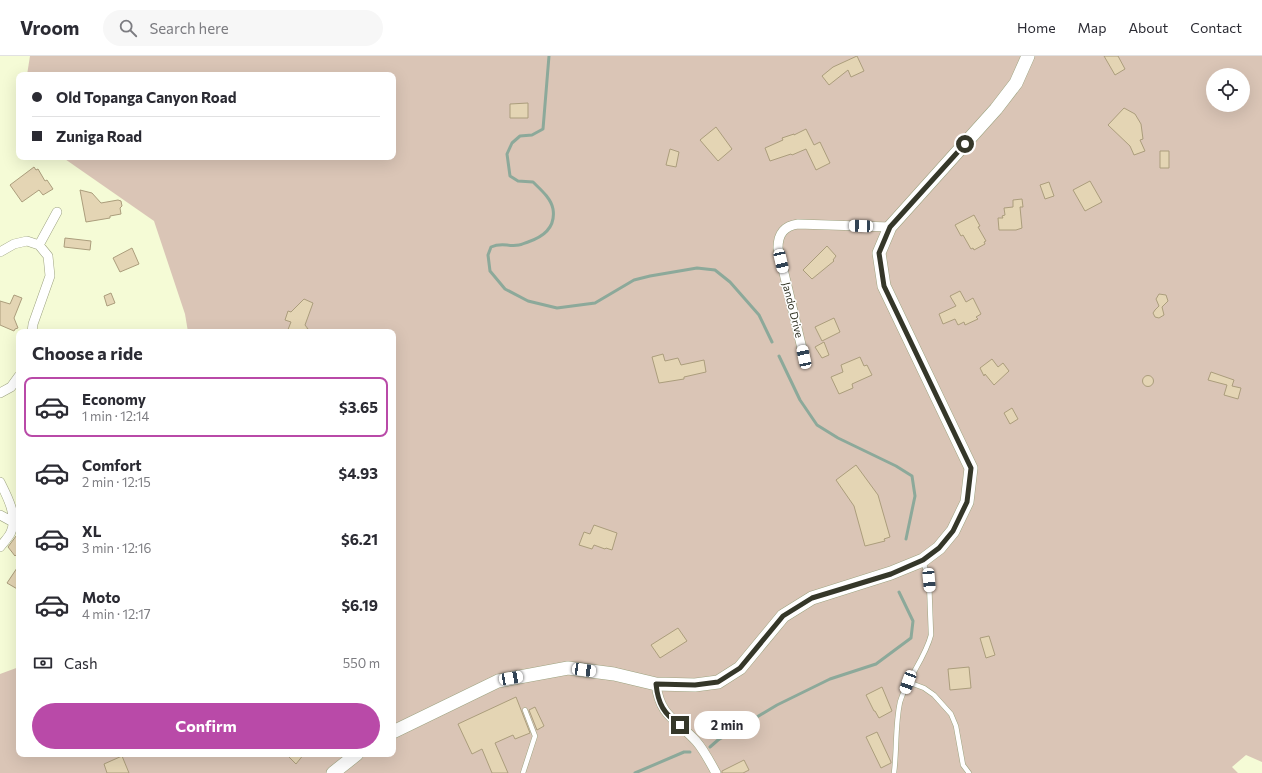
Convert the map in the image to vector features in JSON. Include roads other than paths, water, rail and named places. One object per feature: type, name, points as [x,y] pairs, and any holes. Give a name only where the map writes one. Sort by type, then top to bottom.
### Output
[{"type":"main road","points":[[396,731],[498,681],[568,668],[614,674],[656,684],[695,685],[718,682],[740,668],[783,616],[812,598],[891,574],[923,560],[939,548],[953,531],[967,502],[971,468],[884,286],[879,253],[890,227],[996,110],[1016,83],[1028,56]]},
{"type":"main road","points":[[333,773],[354,757]]},
{"type":"street","points":[[39,244],[57,212]]},
{"type":"street","name":"Jando Drive","points":[[804,357],[778,248],[778,241],[782,231],[792,225],[798,224],[890,227]]},
{"type":"street","points":[[0,252],[14,244],[27,241],[39,244],[48,256],[50,276],[32,329]]},
{"type":"street","points":[[0,393],[10,387],[16,380]]},
{"type":"street","points":[[0,482],[8,498],[16,521],[11,532],[0,547]]},
{"type":"street","points":[[0,515],[16,521]]},
{"type":"street","points":[[656,684],[662,707],[669,717],[680,725],[697,742],[710,760],[716,773]]},
{"type":"lane","points":[[894,773],[897,722],[900,702],[908,682],[929,643],[931,635],[929,580],[923,560]]},
{"type":"lane","points":[[908,682],[924,688],[934,695],[951,714],[956,726],[963,765],[969,773]]},
{"type":"lane","points":[[523,773],[535,736],[525,710]]},
{"type":"waterway","points":[[549,56],[543,129],[532,135],[520,136],[512,143],[507,154],[510,176],[518,181],[533,182],[548,197],[553,209],[552,221],[547,231],[534,240],[520,245],[498,245],[491,247],[488,255],[490,271],[505,289],[528,301],[557,308],[595,303],[634,280],[650,276],[697,268],[715,270],[730,282],[759,315],[772,342]]},
{"type":"waterway","points":[[779,356],[800,400],[817,425],[838,438],[896,466],[912,476],[915,496],[906,539]]},
{"type":"waterway","points":[[710,747],[718,740],[777,705],[830,679],[876,664],[911,638],[913,621],[899,592]]},
{"type":"waterway","points":[[635,773],[684,752],[690,752]]}]
